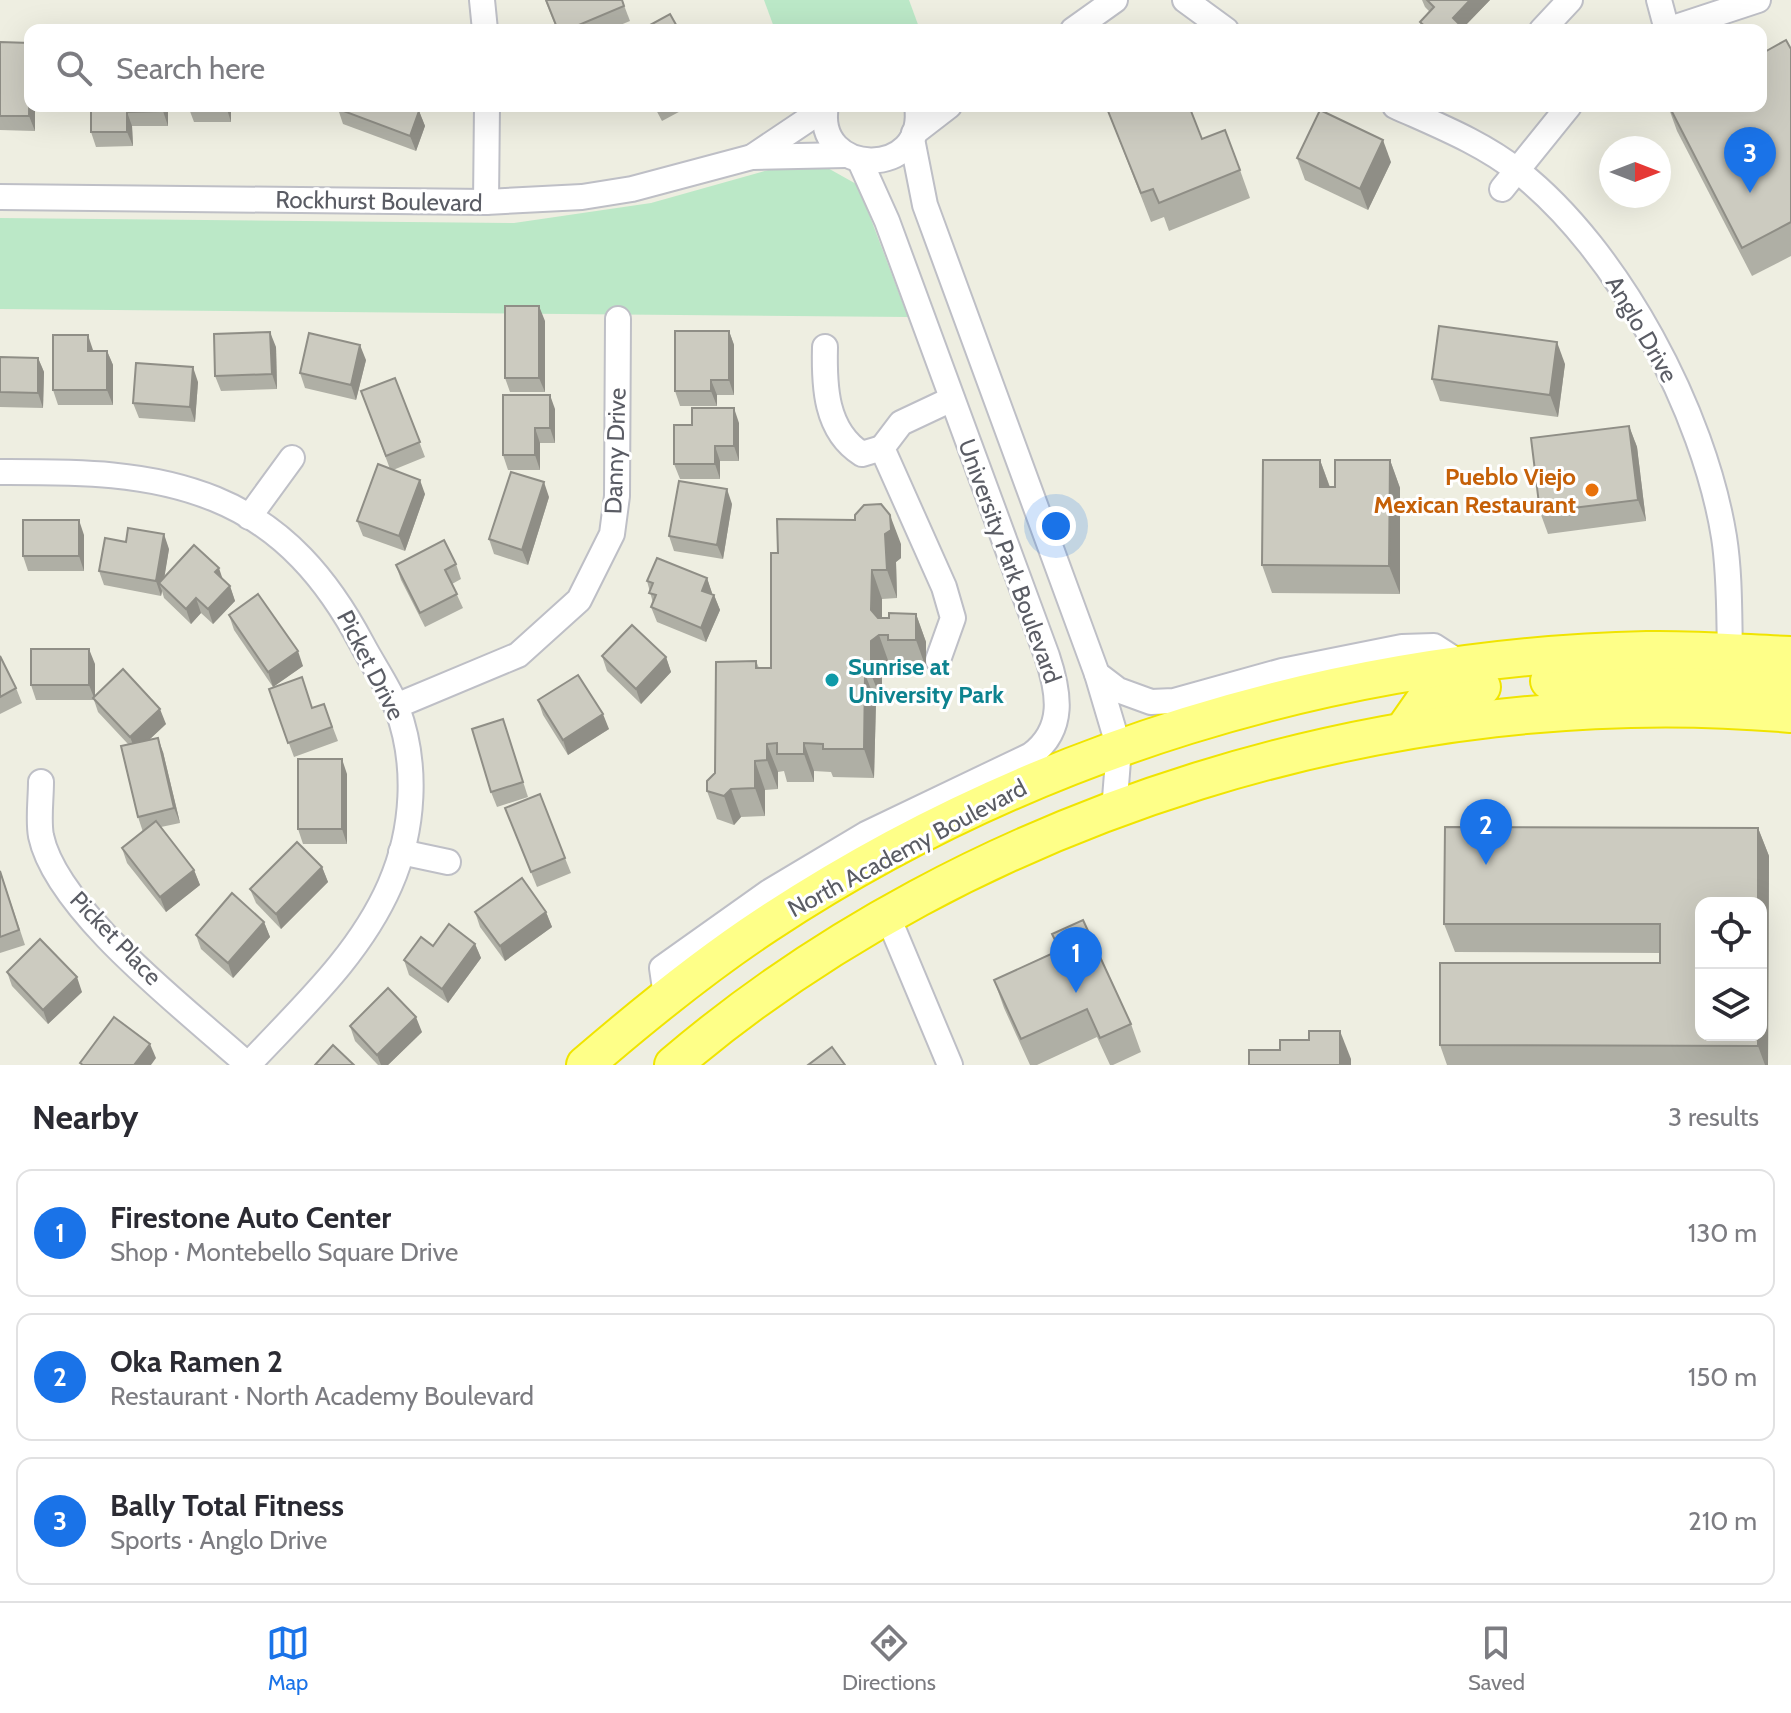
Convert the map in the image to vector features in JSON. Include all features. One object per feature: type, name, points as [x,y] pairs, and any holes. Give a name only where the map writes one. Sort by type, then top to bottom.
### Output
[{"type":"highway","name":"North Academy Boulevard","points":[[585,1065],[666,996],[767,923],[892,850],[1019,787],[1119,748],[1212,717],[1330,688],[1465,666],[1647,650],[1791,655]]},
{"type":"highway","points":[[1403,731],[1426,698],[1458,690],[1609,678],[1778,682],[1791,678]]},
{"type":"highway","points":[[673,1065],[765,992],[888,917],[1050,837],[1190,783],[1403,731],[1516,715],[1624,709],[1729,708],[1791,714]]},
{"type":"street","points":[[482,0],[484,24]]},
{"type":"street","points":[[1081,24],[1115,0]]},
{"type":"street","points":[[1185,0],[1218,24]]},
{"type":"street","points":[[1548,24],[1570,0]]},
{"type":"street","points":[[1659,0],[1665,24]]},
{"type":"street","points":[[1685,24],[1758,0]]},
{"type":"street","points":[[486,202],[487,112]]},
{"type":"street","name":"Rockhurst Boulevard","points":[[752,157],[819,112]]},
{"type":"street","name":"University Park Boulevard","points":[[666,996],[662,968],[769,892],[866,834],[1031,755],[1049,737],[1058,712],[1055,681],[887,221],[853,158],[827,131],[826,112]]},
{"type":"street","name":"University Park Boulevard","points":[[916,112],[913,136],[925,205],[1097,674],[1119,748],[1114,811]]},
{"type":"street","points":[[913,136],[942,112]]},
{"type":"street","name":"Anglo Drive","points":[[1408,112],[1457,134],[1590,244],[1621,289],[1685,405],[1714,490],[1724,539],[1730,653]]},
{"type":"street","points":[[1510,180],[1564,112]]},
{"type":"street","name":"Rockhurst Boulevard","points":[[0,197],[486,202],[582,197],[632,189],[752,157],[890,158],[913,136]]},
{"type":"street","name":"Danny Drive","points":[[396,706],[518,655],[579,600],[612,534],[617,496],[618,319]]},
{"type":"street","points":[[825,347],[824,376],[829,411],[841,435],[862,454],[882,448],[901,423],[952,399]]},
{"type":"street","points":[[882,448],[944,587],[953,618],[938,660]]},
{"type":"street","points":[[249,517],[292,458]]},
{"type":"street","name":"Picket Drive","points":[[0,472],[110,475],[168,484],[218,500],[249,517],[279,536],[329,587],[396,706],[407,742],[411,779],[409,819],[391,883],[358,944],[248,1065]]},
{"type":"street","name":"University Park Boulevard","points":[[1097,674],[1118,690],[1151,702],[1174,701],[1282,671],[1402,647],[1434,646],[1465,666]]},
{"type":"street","name":"Picket Place","points":[[41,782],[41,837],[58,874],[84,910],[113,942],[248,1065]]},
{"type":"street","points":[[401,852],[448,862]]},
{"type":"street","points":[[888,917],[950,1065]]},
{"type":"green space","points":[[764,0],[909,0],[918,24],[773,24]]},
{"type":"green space","points":[[817,162],[858,185],[908,317],[0,309],[0,218],[514,223],[651,203],[790,164]]},
{"type":"building","points":[[546,0],[622,0],[624,6],[581,24],[556,24]]},
{"type":"building","points":[[1427,0],[1470,0],[1453,18],[1459,24],[1422,24],[1420,22],[1434,7]]},
{"type":"building","points":[[670,14],[676,24],[652,24]]},
{"type":"building","points":[[1786,40],[1791,49],[1791,222],[1742,248],[1672,112],[1767,112],[1767,51]]},
{"type":"building","points":[[0,42],[24,43],[24,112],[29,112],[29,116],[0,116]]},
{"type":"building","points":[[91,112],[127,112],[127,132],[91,132]]},
{"type":"building","points":[[346,112],[419,112],[410,136]]},
{"type":"building","points":[[1108,112],[1191,112],[1202,139],[1225,130],[1240,170],[1159,203],[1153,189],[1141,193]]},
{"type":"building","points":[[1319,112],[1383,140],[1360,189],[1297,158]]},
{"type":"building","points":[[505,306],[539,306],[539,378],[505,378]]},
{"type":"building","points":[[1439,326],[1557,342],[1550,395],[1432,379]]},
{"type":"building","points":[[675,331],[729,331],[729,380],[711,380],[711,391],[675,391]]},
{"type":"building","points":[[270,332],[272,374],[215,376],[214,334]]},
{"type":"building","points":[[309,333],[360,345],[351,385],[300,373]]},
{"type":"building","points":[[53,335],[88,335],[88,351],[107,351],[107,390],[53,390]]},
{"type":"building","points":[[0,357],[38,358],[38,393],[0,392]]},
{"type":"building","points":[[136,363],[193,367],[190,407],[133,403]]},
{"type":"building","points":[[395,378],[420,442],[386,456],[361,391]]},
{"type":"building","points":[[503,395],[550,395],[550,428],[535,428],[535,455],[503,455]]},
{"type":"building","points":[[692,408],[734,408],[734,446],[715,446],[715,464],[674,464],[674,425],[692,425]]},
{"type":"building","name":"Pueblo Viejo Mexican Restaurant","points":[[1629,426],[1638,500],[1540,512],[1531,438]]},
{"type":"building","points":[[1263,460],[1320,460],[1320,487],[1335,487],[1335,460],[1390,460],[1389,566],[1262,565]]},
{"type":"building","points":[[378,464],[420,480],[399,536],[357,521]]},
{"type":"building","points":[[511,472],[544,482],[522,550],[489,539]]},
{"type":"building","points":[[679,481],[727,489],[717,545],[669,536]]},
{"type":"building","name":"Sunrise at University Park","points":[[881,504],[890,515],[891,530],[885,534],[887,570],[872,570],[871,610],[878,618],[889,618],[889,613],[916,614],[916,640],[888,640],[888,635],[879,635],[871,641],[871,674],[865,674],[864,749],[823,749],[823,744],[804,743],[804,754],[777,754],[777,743],[767,744],[767,760],[755,761],[755,788],[731,789],[724,796],[707,791],[707,781],[715,773],[716,662],[756,661],[756,668],[771,668],[771,553],[778,553],[777,519],[855,520],[855,515],[864,505]]},
{"type":"building","points":[[23,520],[79,520],[79,556],[23,556]]},
{"type":"building","points":[[128,528],[164,534],[156,581],[99,571],[105,538],[126,542]]},
{"type":"building","points":[[444,540],[456,564],[445,570],[457,594],[420,613],[396,565]]},
{"type":"building","points":[[194,545],[219,568],[215,572],[230,586],[208,609],[196,598],[186,609],[159,583]]},
{"type":"building","points":[[657,558],[707,578],[702,591],[714,595],[701,628],[651,607],[656,595],[649,593],[653,583],[647,581]]},
{"type":"building","points":[[258,594],[298,651],[268,672],[229,615]]},
{"type":"building","points":[[632,625],[666,657],[636,689],[602,656]]},
{"type":"building","points":[[31,649],[89,649],[89,685],[31,685]]},
{"type":"building","points":[[0,656],[16,688],[0,697]]},
{"type":"building","points":[[123,669],[160,709],[130,737],[93,698]]},
{"type":"building","points":[[578,675],[603,714],[563,740],[538,700]]},
{"type":"building","points":[[302,677],[312,708],[324,704],[332,727],[288,743],[269,689]]},
{"type":"building","points":[[503,719],[523,782],[491,792],[472,729]]},
{"type":"building","points":[[158,738],[174,808],[138,817],[121,746]]},
{"type":"building","points":[[298,759],[342,759],[342,829],[298,829]]},
{"type":"building","points":[[540,794],[565,858],[531,872],[505,808]]},
{"type":"building","points":[[156,821],[194,870],[160,897],[122,848]]},
{"type":"building","points":[[1445,827],[1758,828],[1758,897],[1695,897],[1695,1041],[1758,1041],[1758,1046],[1440,1045],[1440,963],[1660,963],[1660,924],[1444,924]]},
{"type":"building","points":[[297,842],[322,867],[276,914],[250,889]]},
{"type":"building","points":[[0,871],[19,930],[0,937]]},
{"type":"building","points":[[522,878],[546,912],[500,946],[475,912]]},
{"type":"building","points":[[232,893],[264,922],[228,963],[196,935]]},
{"type":"building","points":[[1083,920],[1131,1024],[1100,1038],[1087,1009],[1021,1039],[994,980],[1060,950],[1052,934]]},
{"type":"building","points":[[449,924],[475,944],[442,989],[404,960],[421,937],[433,946]]},
{"type":"building","points":[[40,939],[77,977],[43,1010],[7,972]]},
{"type":"building","points":[[388,988],[416,1017],[377,1055],[350,1026]]},
{"type":"building","points":[[114,1017],[150,1044],[134,1065],[80,1063]]},
{"type":"building","points":[[1309,1031],[1340,1031],[1340,1065],[1249,1065],[1249,1050],[1280,1050],[1280,1040],[1309,1040]]},
{"type":"building","points":[[333,1045],[354,1065],[315,1065]]},
{"type":"building","points":[[832,1047],[845,1065],[808,1065]]},
{"type":"place","name":"Bally Total Fitness","points":[[1750,193]]},
{"type":"place","name":"Pueblo Viejo Mexican Restaurant","points":[[1592,490]]},
{"type":"place","name":"Sunrise at University Park","points":[[832,680]]},
{"type":"place","name":"Oka Ramen 2","points":[[1486,865]]},
{"type":"place","name":"Firestone Auto Center","points":[[1076,993]]}]
